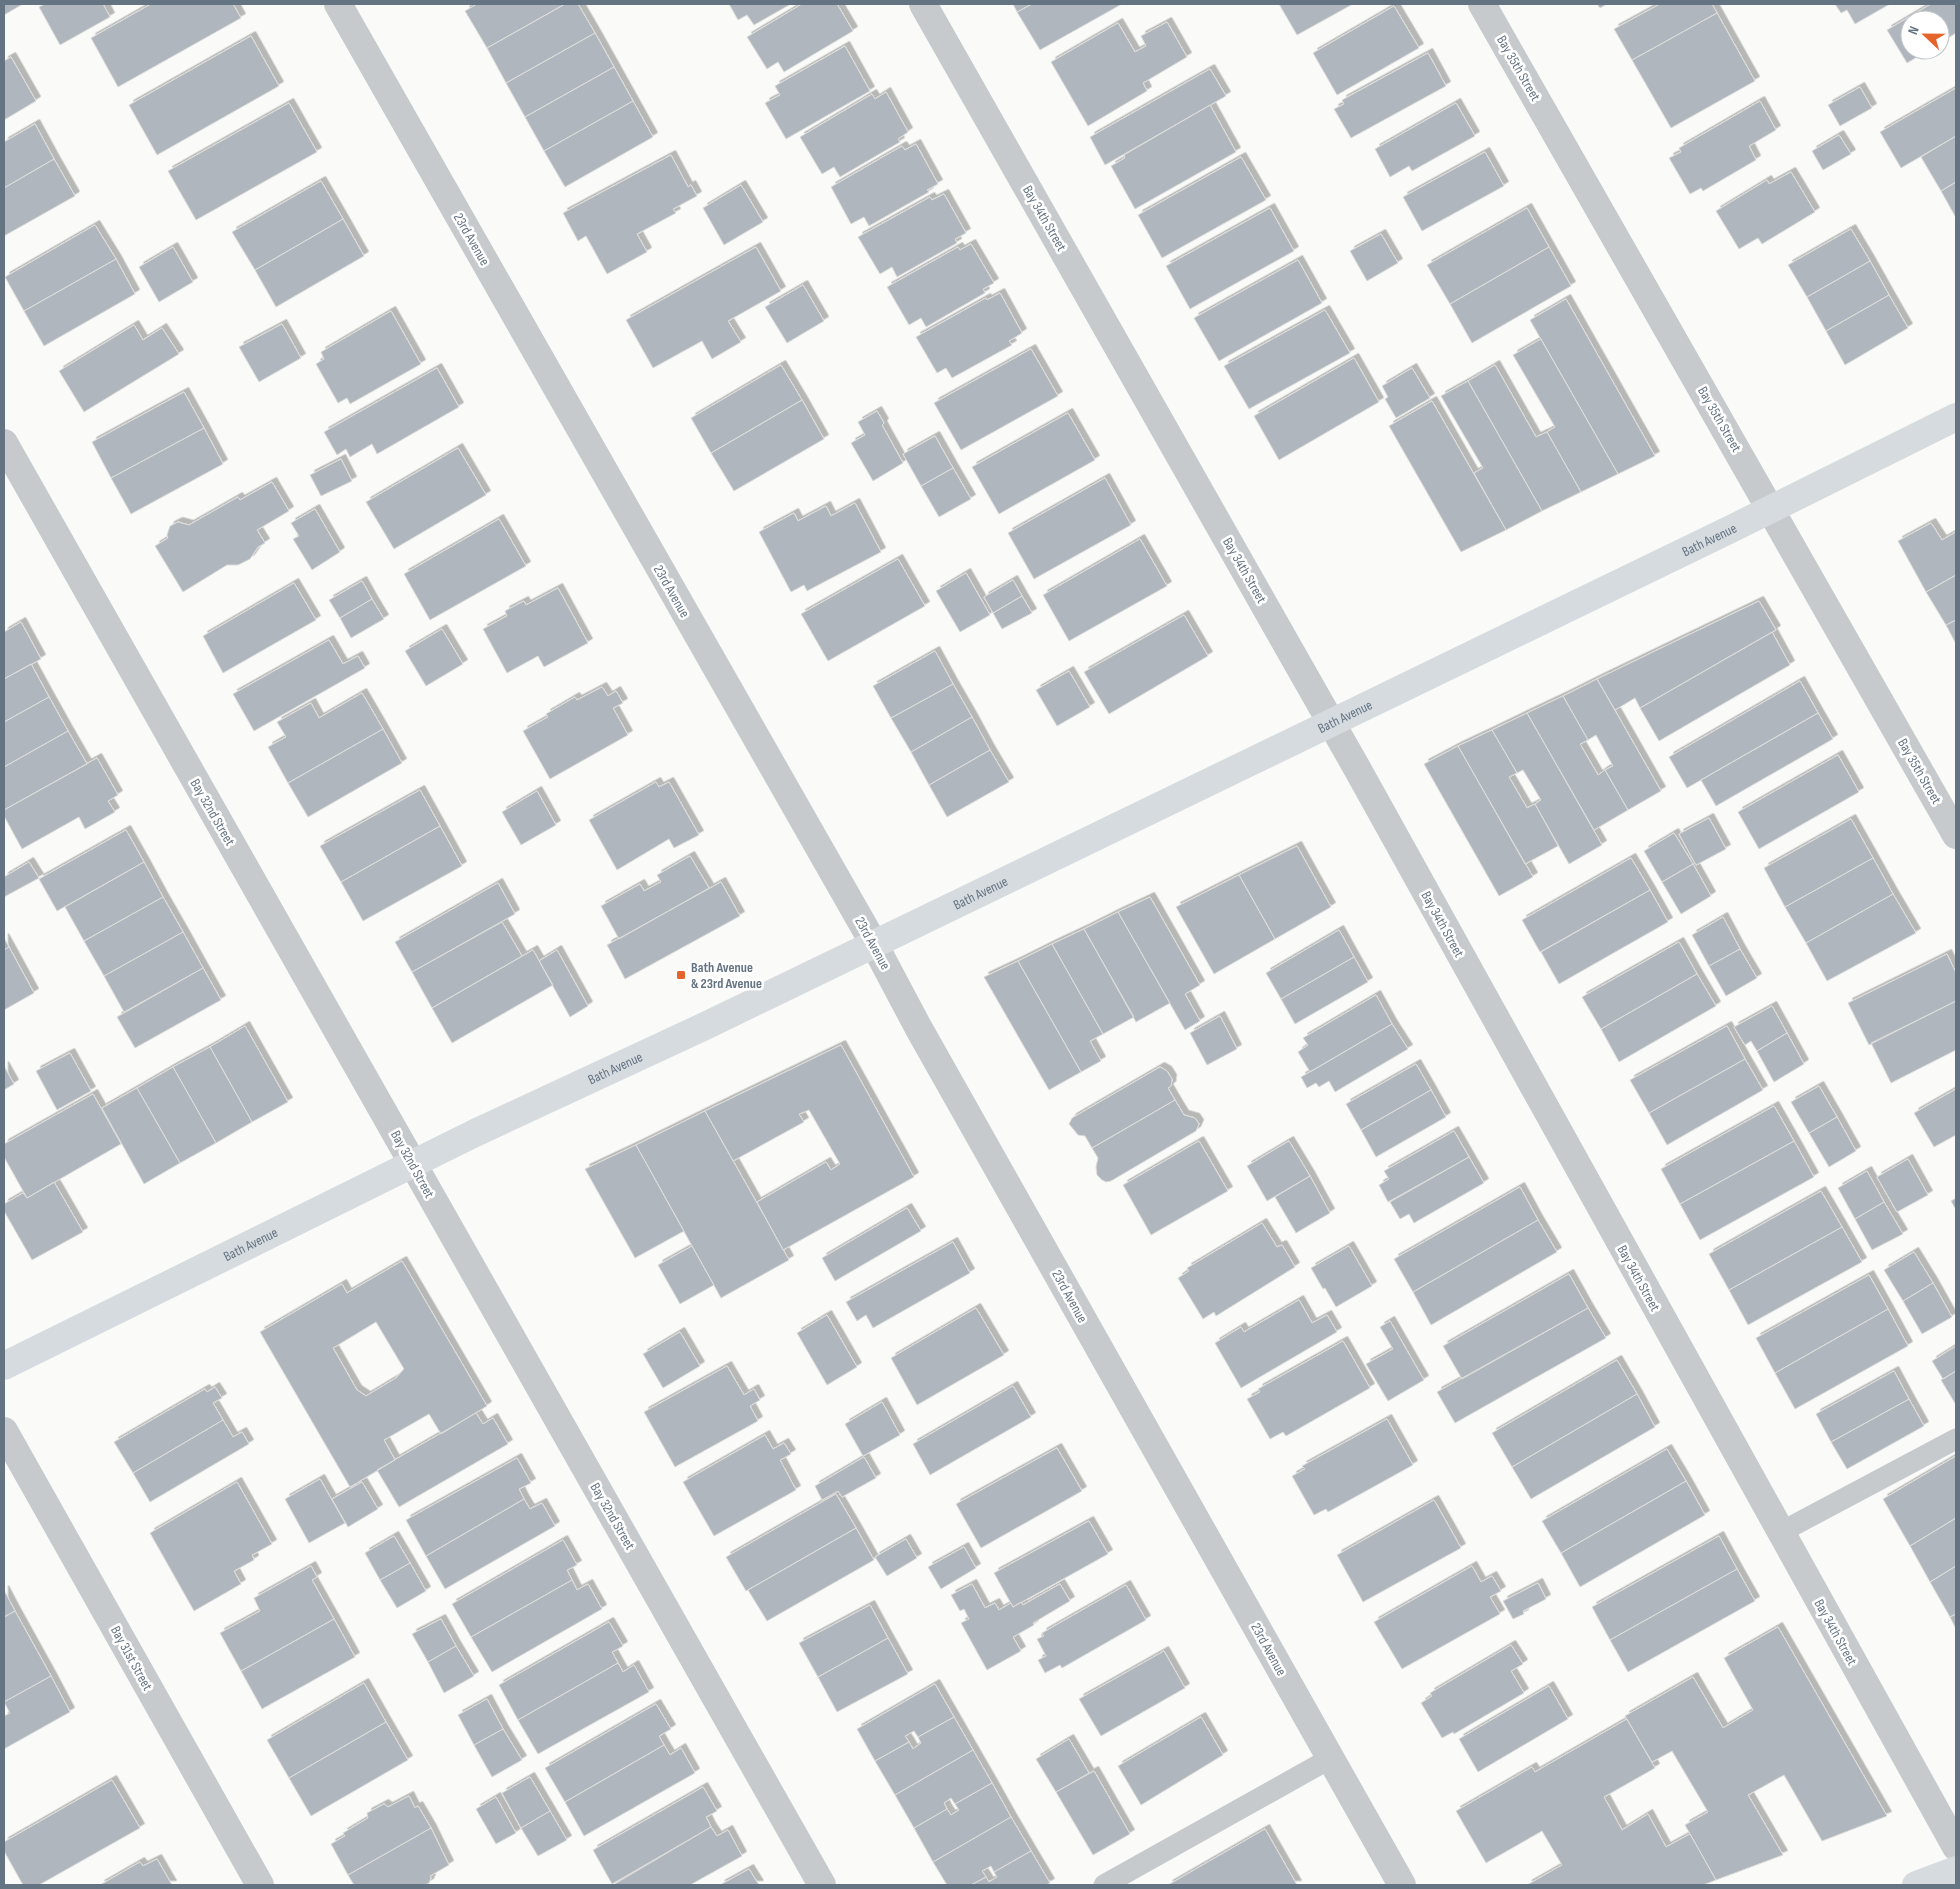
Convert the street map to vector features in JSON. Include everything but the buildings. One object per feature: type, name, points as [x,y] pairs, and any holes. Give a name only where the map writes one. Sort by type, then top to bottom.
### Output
[{"type":"street","name":"23rd Avenue","points":[[338,4],[874,944],[918,1027],[1402,1885]]},
{"type":"street","name":"Bay 34th Street","points":[[923,4],[1331,723],[1956,1847]]},
{"type":"street","name":"Bay 35th Street","points":[[1482,4],[1956,835]]},
{"type":"street","name":"Bath Avenue","points":[[4,1366],[475,1133],[705,1026],[1771,509],[1956,417]]},
{"type":"street","name":"Bay 32nd Street","points":[[4,443],[822,1885]]},
{"type":"street","name":"Bay 31st Street","points":[[4,1431],[260,1885]]},
{"type":"street","points":[[1916,1885],[1956,1870]]},
{"type":"lane","points":[[1781,1532],[1956,1439]]},
{"type":"lane","points":[[1104,1885],[1331,1758]]},
{"type":"place","name":"Bath Avenue & 23rd Avenue","points":[[681,975]]}]
